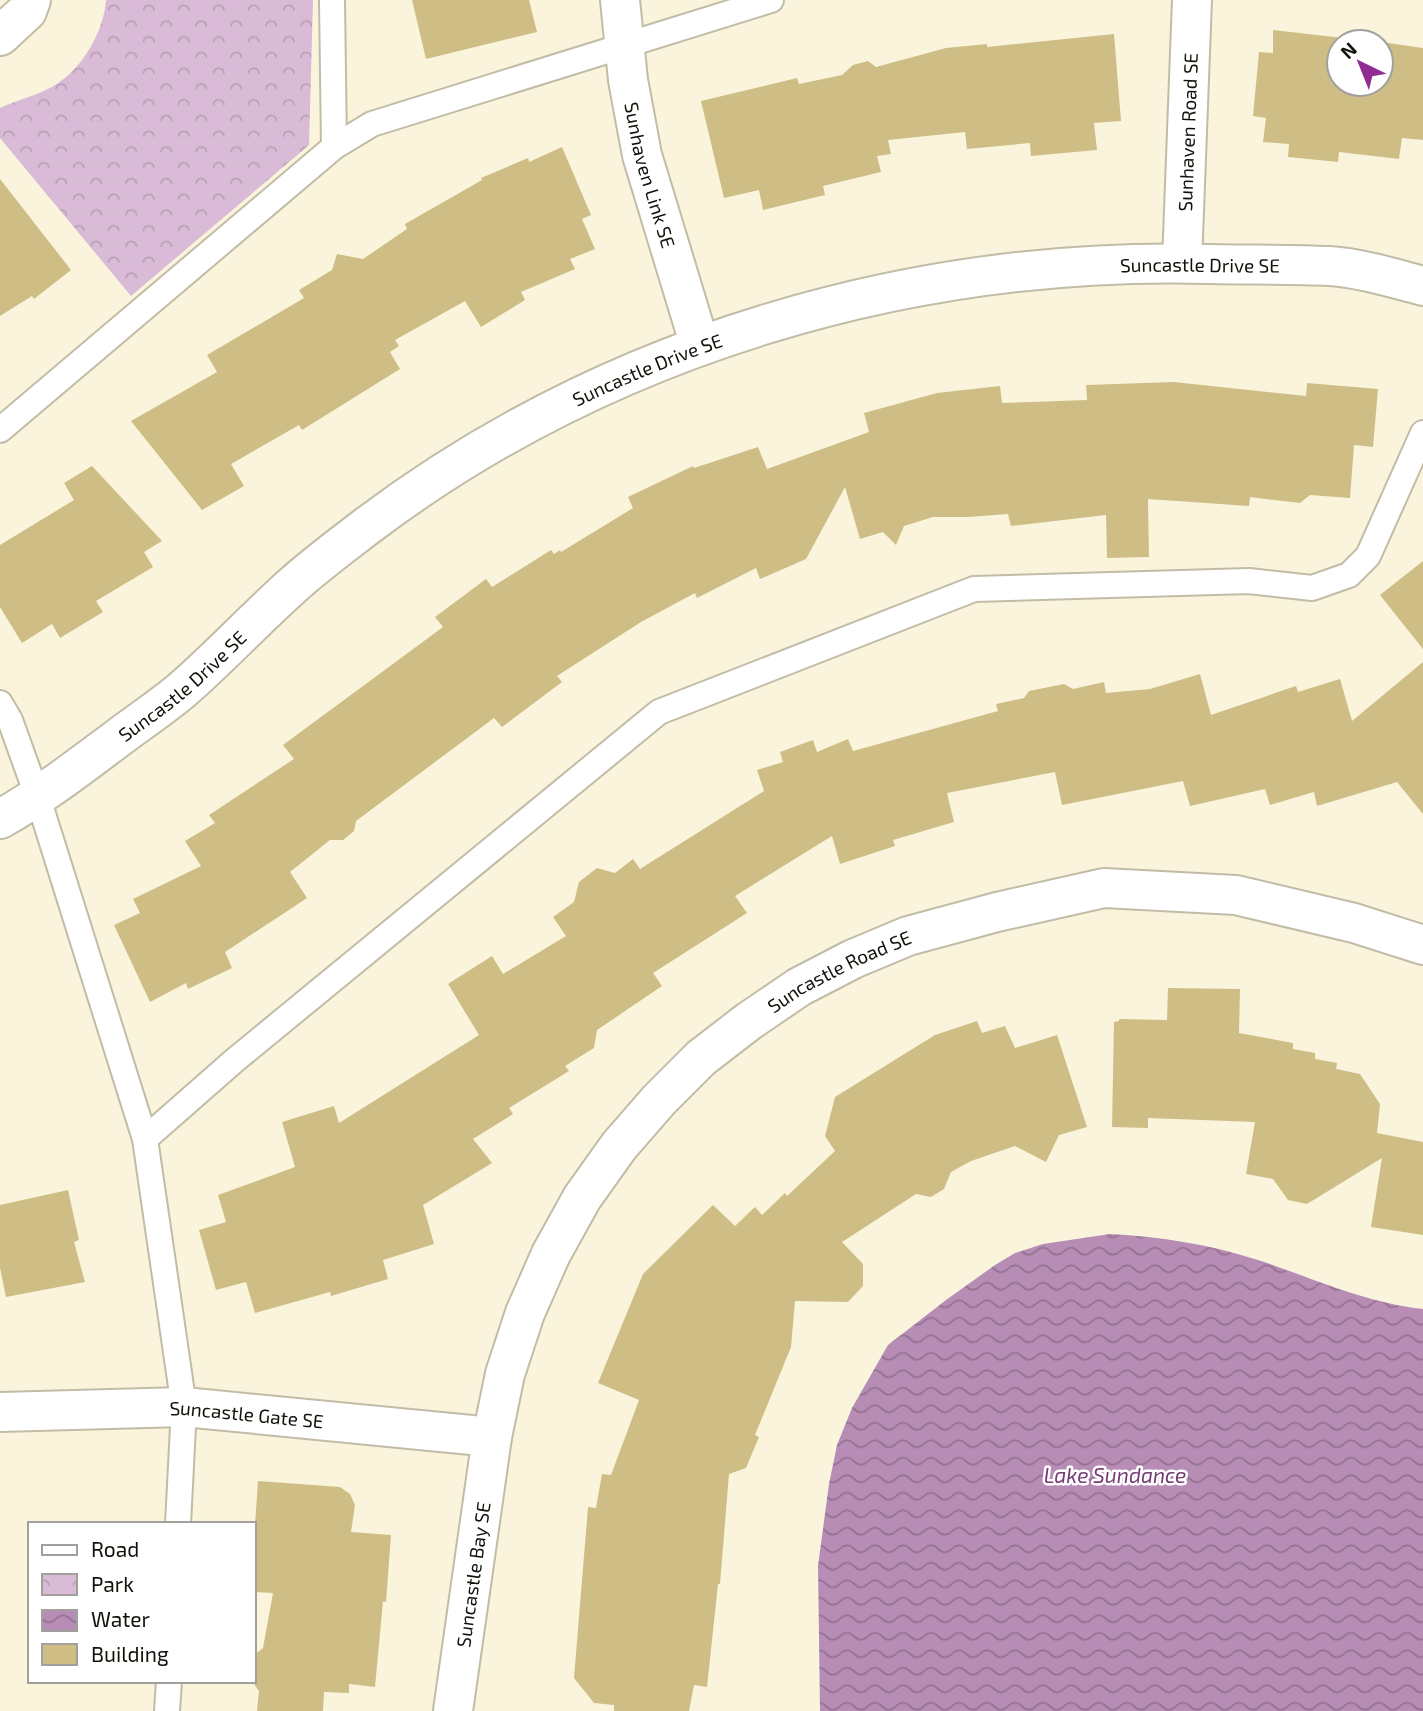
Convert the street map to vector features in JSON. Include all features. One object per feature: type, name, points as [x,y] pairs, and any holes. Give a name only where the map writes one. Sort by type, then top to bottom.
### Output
[{"type":"street","points":[[0,36],[27,11],[30,0]]},
{"type":"street","name":"Sunhaven Link SE","points":[[620,0],[623,46],[642,155],[700,346]]},
{"type":"street","name":"Sunhaven Road SE","points":[[1182,263],[1192,0]]},
{"type":"street","name":"Suncastle Drive SE","points":[[0,819],[38,798],[181,691],[294,584],[368,525],[446,471],[528,424],[612,382],[700,346],[817,309],[937,282],[1100,264],[1334,267],[1423,286]]},
{"type":"street","name":"Suncastle Road SE","points":[[492,1437],[505,1374],[525,1313],[545,1266],[582,1198],[619,1146],[701,1058],[789,994],[853,959],[908,936],[997,912],[1104,888],[1236,895],[1354,923],[1423,945]]},
{"type":"street","name":"Suncastle Gate SE","points":[[0,1412],[184,1407],[492,1437]]},
{"type":"street","name":"Suncastle Bay SE","points":[[453,1711],[492,1437]]},
{"type":"lane","points":[[332,0],[334,147]]},
{"type":"lane","points":[[0,430],[334,147],[372,124],[771,0]]},
{"type":"lane","points":[[145,1139],[235,1060],[659,712],[974,589],[1249,581],[1312,587],[1349,575],[1368,556],[1423,433]]},
{"type":"lane","points":[[0,703],[10,720],[38,798],[145,1139],[184,1407],[178,1522]]},
{"type":"lane","points":[[167,1711],[169,1683]]},
{"type":"green space","points":[[106,0],[313,0],[309,145],[131,296],[0,138],[0,108],[51,88],[75,68],[96,36]]},
{"type":"water","name":"Lake Sundance","points":[[1110,1234],[1166,1239],[1221,1250],[1258,1260],[1360,1296],[1423,1309],[1423,1711],[820,1711],[818,1566],[829,1484],[837,1445],[852,1408],[888,1345],[946,1300],[1015,1253],[1043,1244]]},
{"type":"building","points":[[412,0],[529,0],[537,32],[426,59]]},
{"type":"building","points":[[1273,30],[1325,36],[1325,98],[1395,98],[1395,44],[1423,48],[1423,140],[1402,138],[1399,159],[1339,152],[1338,162],[1288,157],[1289,144],[1263,142],[1266,118],[1253,116],[1259,52],[1273,53]]},
{"type":"building","points":[[1114,34],[1121,121],[1094,123],[1097,150],[1031,156],[1030,143],[967,149],[965,132],[888,140],[891,154],[877,156],[881,172],[823,186],[825,195],[763,210],[759,190],[724,198],[701,101],[797,78],[799,84],[842,75],[853,65],[868,61],[876,67],[946,48],[987,44],[987,47]]},
{"type":"building","points":[[562,147],[591,215],[582,219],[595,249],[570,259],[575,269],[521,292],[525,300],[481,327],[465,301],[395,340],[399,346],[390,352],[400,369],[302,430],[299,425],[231,464],[244,486],[202,510],[131,421],[217,372],[207,355],[304,298],[299,290],[332,270],[337,254],[363,259],[407,229],[405,224],[482,180],[481,178],[528,158],[529,162]]},
{"type":"building","points":[[0,179],[71,270],[34,299],[32,296],[0,316]]},
{"type":"building","points":[[1174,382],[1306,396],[1307,383],[1378,389],[1373,447],[1354,445],[1350,498],[1310,495],[1300,503],[1250,497],[1249,506],[1148,499],[1149,557],[1107,558],[1106,515],[1011,526],[1008,514],[933,517],[904,526],[896,545],[883,532],[860,539],[845,487],[806,559],[760,579],[756,568],[697,598],[695,593],[641,622],[557,676],[562,682],[502,727],[494,718],[356,821],[354,831],[343,840],[330,840],[290,872],[307,898],[225,952],[232,968],[188,989],[186,983],[150,1002],[114,925],[140,913],[133,899],[201,866],[185,841],[215,823],[209,815],[294,759],[283,745],[443,627],[435,617],[486,579],[492,587],[551,550],[554,554],[560,550],[561,552],[633,508],[628,497],[693,466],[694,468],[758,447],[767,469],[869,432],[864,413],[937,393],[1000,386],[1002,403],[1087,400],[1086,385]]},
{"type":"building","points":[[92,466],[162,541],[144,552],[153,567],[96,601],[103,612],[60,638],[52,624],[22,643],[0,607],[0,545],[74,500],[64,483]]},
{"type":"building","points":[[1423,561],[1423,649],[1380,595]]},
{"type":"building","points":[[1423,662],[1423,814],[1397,782],[1317,806],[1314,792],[1270,805],[1265,789],[1190,806],[1183,781],[1062,805],[1055,772],[947,793],[954,822],[893,840],[895,846],[840,864],[832,836],[735,896],[747,913],[653,973],[662,986],[597,1030],[594,1048],[565,1066],[569,1071],[509,1108],[513,1114],[473,1139],[492,1163],[423,1205],[434,1244],[383,1260],[388,1279],[331,1296],[330,1292],[255,1313],[246,1282],[216,1290],[199,1230],[226,1222],[218,1195],[295,1167],[282,1122],[334,1106],[339,1123],[479,1035],[448,984],[492,956],[503,974],[566,936],[553,917],[574,902],[579,882],[597,868],[615,873],[633,859],[640,869],[764,791],[757,770],[783,762],[780,752],[813,740],[817,752],[848,739],[853,751],[998,711],[996,704],[1024,698],[1029,691],[1064,684],[1073,689],[1104,682],[1106,693],[1150,689],[1200,674],[1211,715],[1296,686],[1298,692],[1340,679],[1352,721]]},
{"type":"building","points":[[1168,988],[1240,989],[1239,1033],[1293,1043],[1293,1049],[1315,1053],[1315,1059],[1337,1063],[1336,1069],[1360,1074],[1380,1104],[1377,1133],[1423,1142],[1423,1235],[1371,1227],[1382,1158],[1307,1204],[1288,1200],[1273,1179],[1246,1174],[1255,1122],[1148,1118],[1148,1128],[1112,1127],[1114,1022],[1119,1019],[1167,1020]]},
{"type":"building","points":[[977,1021],[982,1033],[1005,1026],[1015,1048],[1057,1035],[1087,1127],[1059,1135],[1046,1162],[1015,1146],[971,1161],[951,1172],[944,1189],[931,1197],[916,1194],[842,1242],[863,1264],[863,1286],[848,1302],[795,1301],[791,1347],[755,1435],[759,1437],[746,1468],[729,1474],[720,1584],[707,1687],[694,1685],[689,1711],[614,1711],[614,1705],[594,1703],[574,1678],[588,1507],[596,1508],[602,1474],[611,1475],[639,1400],[598,1383],[643,1274],[713,1205],[735,1226],[755,1207],[762,1215],[785,1193],[787,1196],[835,1151],[825,1136],[835,1097],[935,1035]]},
{"type":"building","points":[[68,1190],[79,1240],[74,1242],[85,1282],[6,1297],[0,1268],[0,1205]]},
{"type":"building","points":[[258,1481],[340,1487],[350,1494],[355,1505],[351,1532],[391,1535],[375,1687],[349,1684],[349,1693],[324,1692],[323,1711],[257,1711],[259,1691],[254,1684],[256,1653],[263,1648],[273,1593],[256,1592]]}]
